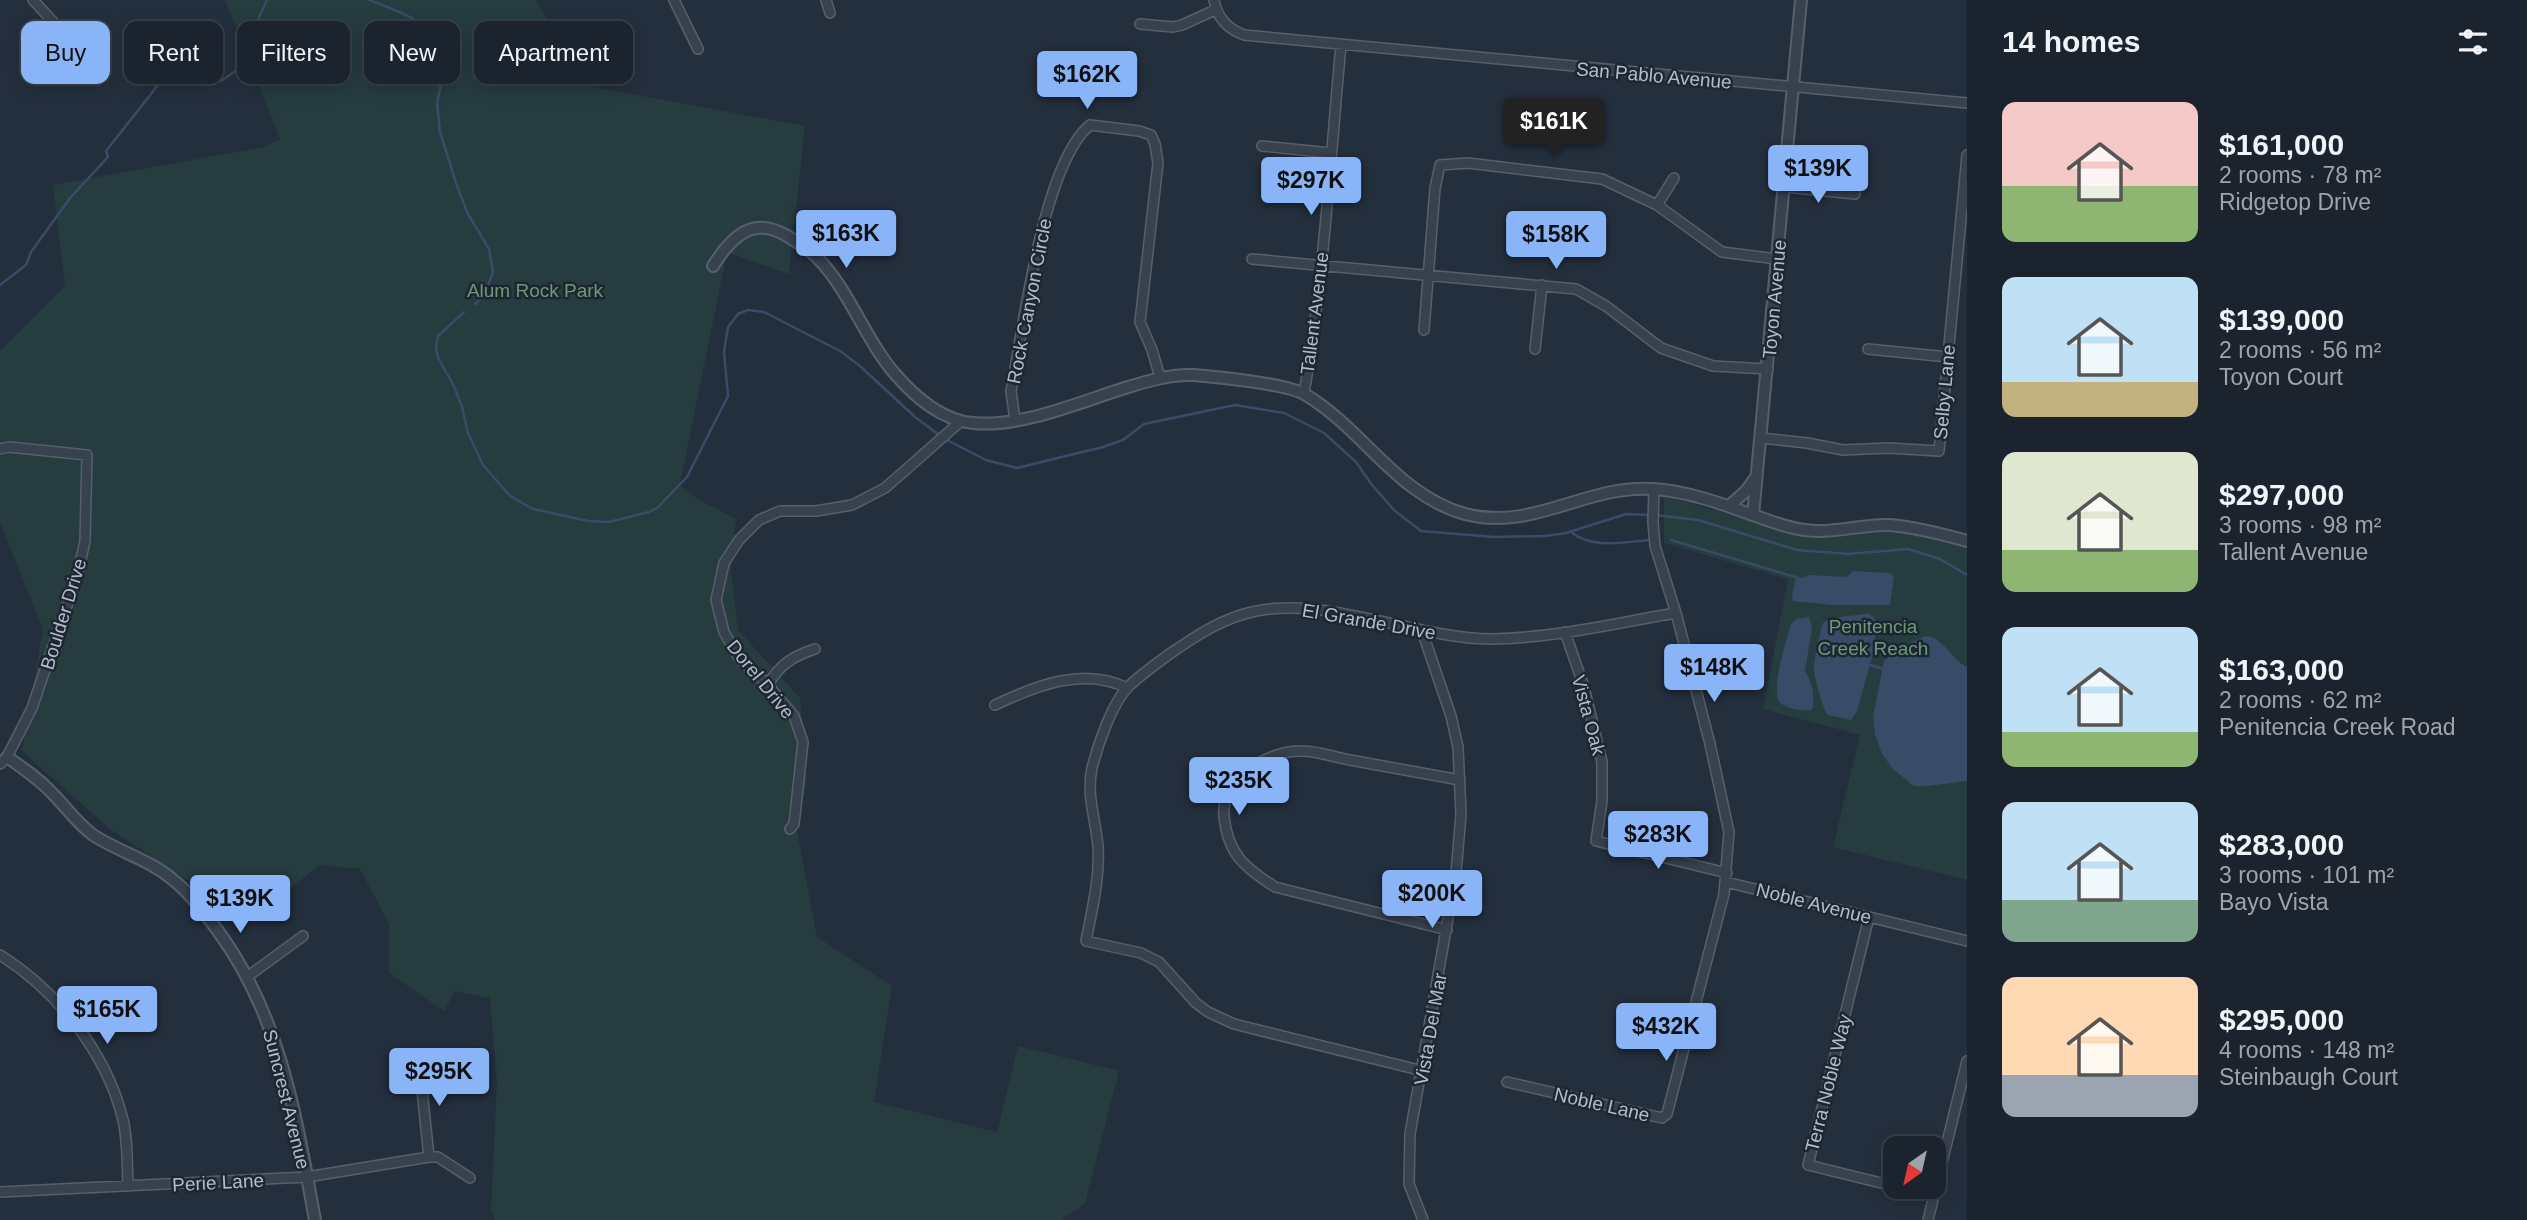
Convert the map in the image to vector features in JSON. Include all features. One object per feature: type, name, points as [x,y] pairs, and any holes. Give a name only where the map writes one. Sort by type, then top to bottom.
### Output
[{"type":"street","points":[[33,0],[52,21]]},
{"type":"street","points":[[674,0],[698,49]]},
{"type":"street","points":[[826,0],[830,13]]},
{"type":"street","name":"Toyon Avenue","points":[[1753,515],[1801,0]]},
{"type":"street","points":[[1140,24],[1173,27],[1182,25],[1214,5],[1224,23],[1244,36],[1341,45]]},
{"type":"street","name":"San Pablo Avenue","points":[[1341,45],[1967,103]]},
{"type":"street","name":"Tallent Avenue","points":[[1304,393],[1313,343],[1341,45]]},
{"type":"street","name":"Rock Canyon Circle","points":[[1015,420],[1011,391],[1044,219],[1076,141],[1090,125],[1139,131],[1151,135],[1155,144],[1158,163],[1140,322],[1160,377]]},
{"type":"street","points":[[1262,146],[1331,153]]},
{"type":"street","name":"Selby Lane","points":[[1761,438],[1843,450],[1888,448],[1939,451],[1967,155]]},
{"type":"street","points":[[1424,330],[1435,188],[1440,165],[1468,163],[1602,179],[1657,205],[1722,253],[1777,259]]},
{"type":"street","points":[[1657,205],[1674,178]]},
{"type":"street","points":[[1784,187],[1855,194]]},
{"type":"street","points":[[713,266],[721,253],[744,230],[777,230],[811,252],[834,279],[894,373],[931,407],[960,422],[987,425],[1015,420],[1160,377],[1192,375],[1254,382],[1304,393],[1359,438],[1412,488],[1433,502],[1465,514],[1503,519],[1523,517],[1610,493],[1654,489],[1729,506],[1805,531],[1890,525],[1920,529],[1967,541]]},
{"type":"street","points":[[1252,259],[1576,289],[1606,306],[1661,348],[1713,366],[1768,369]]},
{"type":"street","points":[[1535,349],[1542,285]]},
{"type":"street","points":[[1868,349],[1948,357]]},
{"type":"street","name":"Dorel Drive","points":[[790,829],[794,824],[803,742],[793,716],[768,685],[739,658],[723,632],[716,600],[724,563],[739,540],[759,520],[780,511],[816,511],[852,505],[885,488],[960,422]]},
{"type":"street","name":"Boulder Drive","points":[[0,449],[9,447],[87,454],[85,541],[78,573],[32,708],[4,760]]},
{"type":"street","points":[[1729,506],[1746,491],[1758,475]]},
{"type":"street","points":[[1654,489],[1655,546],[1676,613],[1715,761],[1729,832],[1726,877]]},
{"type":"street","name":"El Grande Drive","points":[[1423,1071],[1234,1024],[1208,1013],[1159,962],[1141,953],[1086,941],[1097,876],[1098,845],[1090,797],[1092,769],[1102,736],[1128,688],[1155,665],[1208,629],[1241,614],[1274,607],[1310,608],[1422,631],[1490,639],[1565,632],[1676,613]]},
{"type":"street","name":"Vista Del Mar","points":[[1422,631],[1451,716],[1458,747],[1461,780],[1456,873],[1410,1134],[1409,1184],[1423,1220]]},
{"type":"street","name":"Vista Oak","points":[[1565,632],[1584,687],[1602,762],[1602,801],[1596,841]]},
{"type":"street","points":[[768,685],[776,670],[794,656],[814,649]]},
{"type":"street","points":[[995,705],[1029,689],[1066,680],[1114,681],[1128,688]]},
{"type":"street","points":[[1447,930],[1275,887],[1250,872],[1238,858],[1229,841],[1224,811],[1226,796],[1244,774],[1272,758],[1301,751],[1461,780]]},
{"type":"street","name":"Suncrest Avenue","points":[[4,760],[52,793],[73,817],[93,834],[153,864],[173,880],[207,916],[247,976],[275,1037],[285,1073],[314,1220]]},
{"type":"street","name":"Noble Avenue","points":[[1596,841],[1869,917],[1967,941]]},
{"type":"street","name":"Noble Lane","points":[[1507,1082],[1662,1118],[1667,1114],[1707,964],[1726,877]]},
{"type":"street","name":"Terra Noble Way","points":[[1869,917],[1808,1166],[1883,1184]]},
{"type":"street","points":[[247,976],[303,936]]},
{"type":"street","points":[[0,955],[25,971],[69,1016],[105,1070],[123,1117],[128,1186]]},
{"type":"street","points":[[1946,1147],[1967,1061]]},
{"type":"street","points":[[419,1062],[429,1157],[438,1157],[470,1178]]},
{"type":"street","name":"Perie Lane","points":[[0,1192],[307,1177],[429,1157]]},
{"type":"street","points":[[1928,1220],[1933,1199]]},
{"type":"green space","name":"Alum Rock Park","points":[[225,0],[536,0],[549,21],[474,21],[474,84],[587,84],[805,126],[789,274],[727,252],[680,485],[698,499],[736,519],[731,570],[738,630],[800,698],[807,780],[797,831],[817,937],[892,986],[874,1102],[997,1132],[1018,1046],[1119,1071],[1085,1204],[1061,1220],[495,1220],[491,1211],[497,1083],[490,998],[455,991],[444,1011],[389,973],[389,924],[360,869],[320,865],[260,912],[228,878],[207,893],[111,830],[22,751],[43,629],[0,523],[0,351],[65,286],[53,185],[264,147],[280,139],[258,84],[350,84],[350,21],[237,21],[237,30]]},
{"type":"green space","name":"Penitencia Creek Reach","points":[[1664,496],[1804,535],[1832,536],[1893,531],[1918,534],[1967,547],[1967,880],[1833,847],[1860,735],[1763,709],[1788,579],[1664,543]]},
{"type":"water","points":[[1853,571],[1890,573],[1894,576],[1890,605],[1832,605],[1793,601],[1796,576],[1846,577]]},
{"type":"water","points":[[1868,613],[1875,619],[1875,646],[1857,711],[1851,720],[1828,715],[1814,671],[1823,623]]},
{"type":"water","points":[[1809,617],[1812,628],[1805,671],[1813,692],[1813,707],[1810,711],[1781,704],[1777,694],[1780,663],[1791,624],[1796,619]]},
{"type":"water","points":[[1926,636],[1937,640],[1967,667],[1967,781],[1914,786],[1893,769],[1882,754],[1875,735],[1873,717],[1884,661],[1900,647]]},
{"type":"waterway","points":[[0,285],[26,265],[31,252],[70,198],[108,157],[106,151],[162,80],[188,75],[221,81],[237,70],[251,52],[253,32],[267,0]]},
{"type":"waterway","points":[[369,0],[415,20],[431,34],[447,57],[437,103],[440,132],[468,214],[489,249],[493,272],[484,296],[475,304]]},
{"type":"waterway","points":[[464,312],[438,336],[438,358],[453,384],[468,433],[483,465],[510,496],[533,509],[588,521],[609,522],[657,508],[687,477],[728,396],[724,352],[728,327],[738,314],[748,310],[764,312],[840,351],[939,435]]},
{"type":"waterway","points":[[945,439],[986,460],[1017,468],[1103,447],[1123,440],[1144,424],[1235,405],[1284,413],[1324,433],[1356,462],[1395,511],[1421,531],[1494,537],[1545,536],[1566,533],[1626,514],[1649,515]]},
{"type":"waterway","points":[[1656,515],[1698,520],[1797,550],[1848,554],[1908,549],[1940,559],[1967,575]]},
{"type":"waterway","points":[[1570,531],[1578,537],[1598,543],[1650,540]]},
{"type":"waterway","points":[[1671,540],[1795,577]]},
{"type":"waterway","points":[[1867,664],[1884,669]]}]
